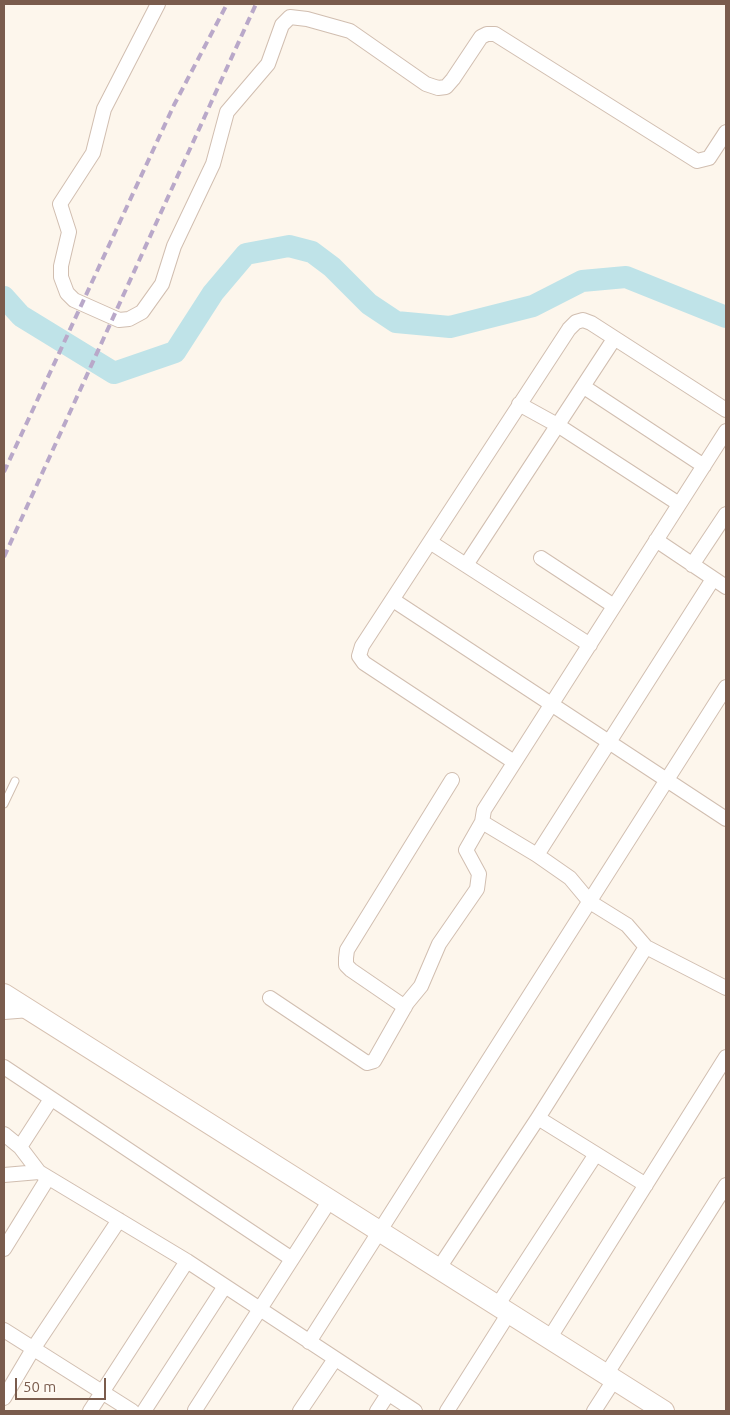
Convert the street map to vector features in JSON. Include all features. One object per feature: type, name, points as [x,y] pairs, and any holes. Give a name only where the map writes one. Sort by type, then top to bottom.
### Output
[{"type":"street","points":[[158,4],[104,110],[93,153],[60,204],[69,232],[61,266],[61,277],[66,293],[74,300],[119,320],[129,319],[142,312],[162,284],[174,246],[213,164],[227,112],[268,64],[282,25],[290,17],[316,21],[350,31],[426,84],[438,88],[446,87],[453,79],[481,37],[487,34],[495,34],[697,161],[709,158],[726,132]]},
{"type":"street","points":[[514,762],[361,660],[359,652],[362,646],[519,404],[569,329],[576,322],[587,321],[726,410]]},
{"type":"street","points":[[466,565],[559,426],[614,339]]},
{"type":"street","points":[[584,387],[704,466]]},
{"type":"street","points":[[519,404],[559,426],[679,504]]},
{"type":"street","points":[[270,998],[369,1064],[374,1061],[405,1007],[421,986],[439,944],[477,889],[479,874],[466,850],[482,822],[484,810],[726,431]]},
{"type":"street","points":[[692,565],[726,514]]},
{"type":"street","points":[[656,540],[726,587]]},
{"type":"street","points":[[430,542],[590,645]]},
{"type":"street","points":[[541,558],[614,606]]},
{"type":"street","points":[[537,855],[713,579]]},
{"type":"street","points":[[393,600],[608,744],[726,819]]},
{"type":"street","points":[[309,1342],[726,687]]},
{"type":"street","points":[[405,1007],[351,970],[346,965],[346,958],[348,950],[452,780]]},
{"type":"street","points":[[482,822],[537,855],[570,878],[590,902],[627,925],[646,947],[726,988]]},
{"type":"street","points":[[439,1268],[538,1118],[646,947]]},
{"type":"street","points":[[4,994],[662,1411]]},
{"type":"street","points":[[4,1012],[30,1010]]},
{"type":"street","points":[[550,1339],[726,1057]]},
{"type":"street","points":[[4,1067],[292,1259]]},
{"type":"street","points":[[20,1147],[51,1099]]},
{"type":"street","points":[[538,1118],[646,1185]]},
{"type":"street","points":[[4,1134],[20,1147],[43,1175],[187,1261],[415,1411]]},
{"type":"street","points":[[447,1411],[503,1309],[596,1154]]},
{"type":"street","points":[[4,1176],[43,1175]]},
{"type":"street","points":[[5,1242],[43,1175]]},
{"type":"street","points":[[594,1411],[610,1377],[726,1185]]},
{"type":"street","points":[[195,1410],[330,1200]]},
{"type":"street","points":[[4,1398],[33,1349],[119,1220]]},
{"type":"street","points":[[90,1411],[187,1261]]},
{"type":"street","points":[[144,1411],[224,1286]]},
{"type":"street","points":[[4,1330],[132,1411]]},
{"type":"street","points":[[300,1411],[334,1359]]},
{"type":"street","points":[[377,1411],[388,1394]]},
{"type":"lane","points":[[4,804],[15,780]]},
{"type":"waterway","points":[[4,297],[21,316],[114,373],[175,352],[213,293],[246,254],[289,246],[312,252],[332,267],[369,304],[396,322],[450,327],[533,306],[582,281],[626,277],[726,317]]},
{"type":"railway","points":[[4,472],[174,105],[227,4]]},
{"type":"railway","points":[[4,557],[256,4]]}]
